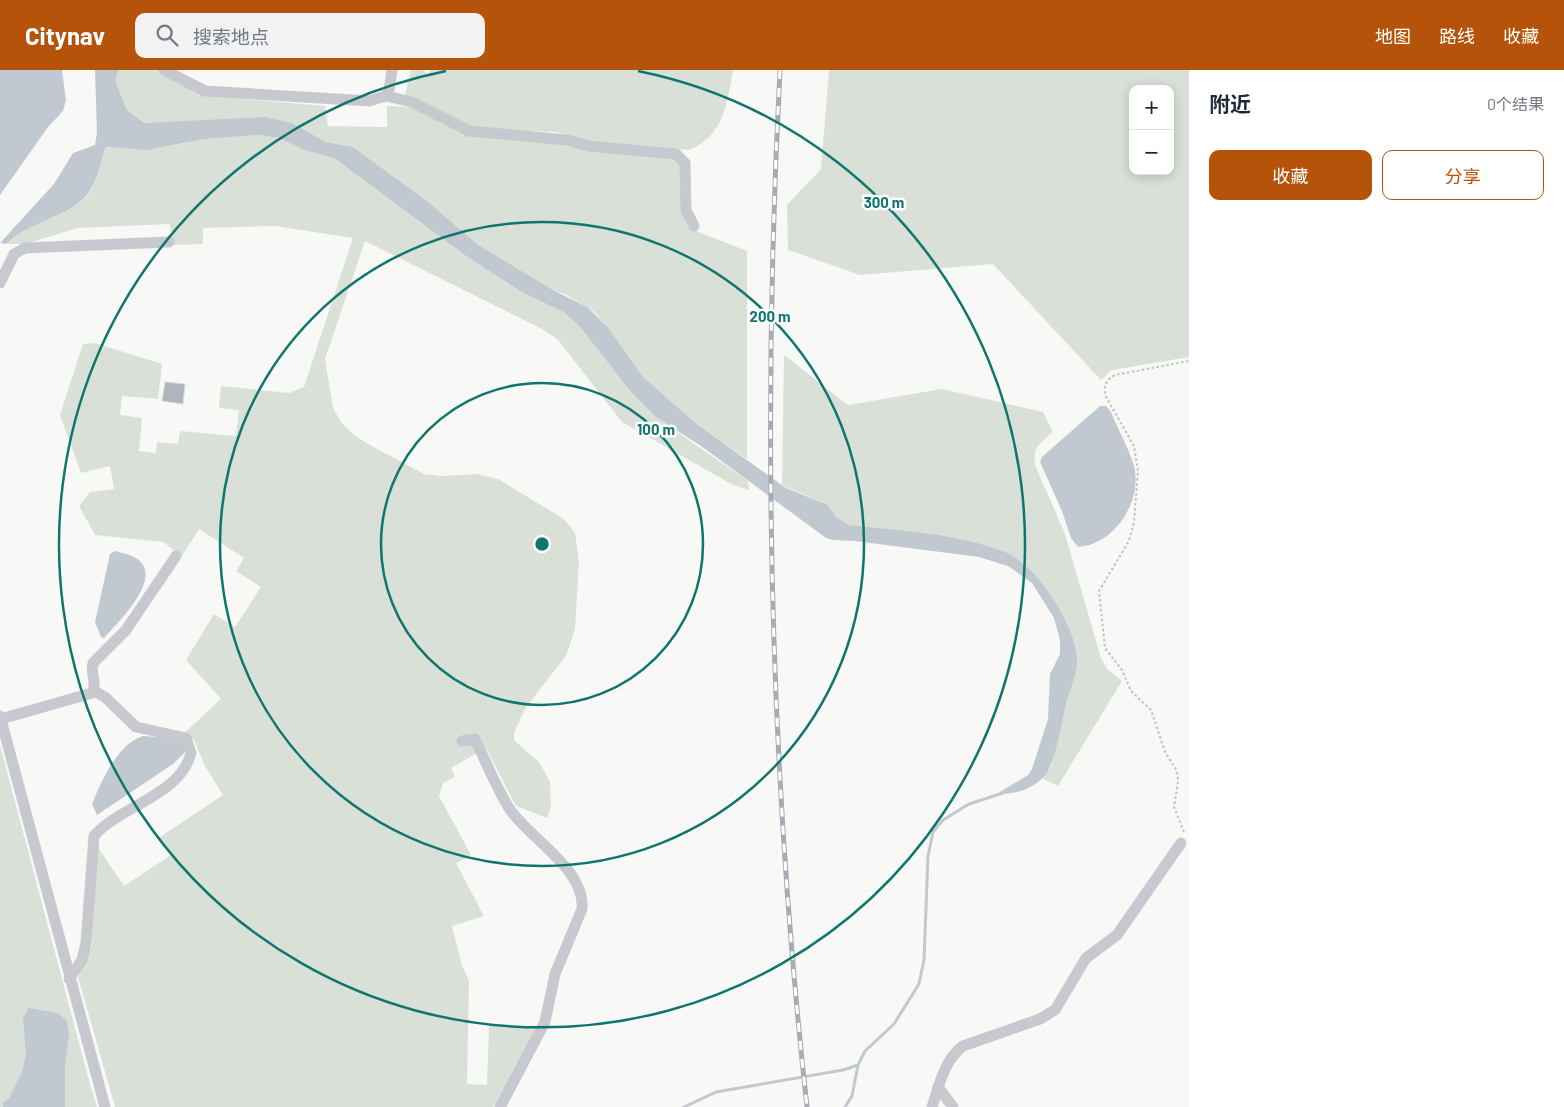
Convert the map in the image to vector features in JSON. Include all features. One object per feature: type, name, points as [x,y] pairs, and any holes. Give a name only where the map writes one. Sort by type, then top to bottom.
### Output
[{"type":"street","points":[[164,70],[205,91],[345,101],[375,101],[386,96],[412,102],[469,131],[566,140],[588,146],[676,154],[685,163],[686,210],[694,226]]},
{"type":"street","points":[[386,96],[389,90],[392,70]]},
{"type":"street","points":[[0,283],[14,254],[24,248],[169,242]]},
{"type":"street","points":[[94,691],[91,670],[93,664],[126,630],[176,556]]},
{"type":"street","points":[[69,979],[82,960],[86,943],[94,836],[165,788],[185,766],[191,753],[186,738],[136,727],[105,697],[94,691],[45,708],[0,718],[69,979],[105,1107]]},
{"type":"street","points":[[462,741],[475,739],[510,808],[526,829],[564,864],[582,899],[582,908],[555,974],[545,1022],[500,1107]]},
{"type":"street","points":[[932,1107],[948,1062],[962,1046],[1040,1019],[1055,1010],[1086,958],[1117,936],[1181,843]]},
{"type":"street","points":[[938,1088],[953,1107]]},
{"type":"path","points":[[1181,843],[1184,830],[1174,807],[1178,782],[1177,771],[1165,752],[1151,710],[1131,691],[1122,670],[1106,650],[1099,591],[1129,542],[1134,522],[1138,470],[1134,446],[1106,395],[1104,387],[1108,379],[1115,375],[1189,361]]},
{"type":"shaded area","points":[[0,70],[62,70],[66,100],[63,111],[48,127],[0,195]]},
{"type":"shaded area","points":[[95,70],[119,70],[115,80],[127,110],[145,123],[265,117],[292,123],[326,142],[353,147],[427,201],[477,244],[553,290],[587,307],[608,327],[643,377],[697,424],[786,488],[828,505],[836,517],[849,525],[948,537],[1005,552],[1017,559],[1029,569],[1053,598],[1070,631],[1077,660],[1057,747],[1047,773],[1032,786],[1018,792],[998,793],[1028,775],[1032,769],[1048,719],[1050,674],[1060,654],[1060,640],[1054,618],[1032,583],[1008,566],[979,557],[826,538],[701,446],[657,418],[630,391],[581,328],[565,313],[520,291],[466,256],[334,158],[304,150],[279,138],[260,135],[205,139],[147,150],[108,147],[105,148],[93,184],[87,195],[80,202],[15,236],[6,244],[0,243],[54,184],[73,153],[95,145],[97,133]]},
{"type":"shaded area","points":[[119,70],[160,70],[221,97],[325,106],[328,126],[387,127],[387,106],[412,107],[455,130],[670,156],[681,162],[684,217],[691,229],[747,251],[747,459],[697,424],[643,377],[608,327],[593,311],[567,295],[553,290],[477,244],[427,201],[353,147],[326,142],[292,123],[146,123],[127,110],[115,80]]},
{"type":"shaded area","points":[[411,70],[423,70],[427,74],[431,70],[733,70],[726,107],[717,128],[701,144],[689,150],[588,141],[557,132],[473,129],[405,95]]},
{"type":"shaded area","points":[[829,70],[1189,70],[1189,357],[1112,370],[1101,380],[993,264],[860,275],[788,250],[787,205],[821,169]]},
{"type":"shaded area","points":[[260,135],[279,138],[304,150],[334,158],[466,256],[520,291],[565,313],[581,328],[630,391],[657,418],[748,481],[749,490],[733,485],[622,422],[558,340],[544,330],[365,241],[325,359],[333,408],[341,422],[354,435],[368,444],[424,474],[441,476],[476,474],[498,479],[564,519],[575,533],[579,561],[575,629],[566,656],[526,707],[514,733],[514,739],[539,762],[550,782],[551,806],[547,818],[516,806],[486,748],[451,768],[455,777],[443,783],[439,796],[471,855],[456,863],[484,916],[452,926],[462,966],[469,981],[467,1084],[487,1085],[489,1025],[539,1027],[493,1107],[115,1107],[78,977],[92,946],[94,855],[97,846],[124,886],[171,855],[160,837],[223,795],[205,766],[194,740],[182,735],[221,699],[186,660],[214,614],[235,627],[261,587],[236,571],[244,558],[199,529],[182,556],[163,542],[95,535],[79,506],[90,492],[114,489],[110,466],[81,473],[60,415],[83,344],[95,343],[162,364],[158,399],[122,396],[120,415],[142,418],[139,451],[156,453],[157,442],[178,444],[180,431],[236,436],[239,410],[219,408],[221,386],[289,393],[304,387],[353,238],[275,226],[203,228],[203,244],[172,245],[170,224],[78,228],[25,244],[6,244],[15,236],[71,208],[88,195],[96,178],[105,148],[120,146],[136,149],[170,146],[205,139]]},
{"type":"shaded area","points":[[784,355],[848,405],[942,389],[1043,412],[1053,432],[1038,446],[1034,459],[1035,465],[1065,534],[1101,658],[1107,669],[1122,681],[1058,786],[1043,779],[1051,766],[1077,658],[1066,621],[1041,583],[1020,561],[962,539],[849,525],[836,517],[828,505],[782,485]]},
{"type":"shaded area","points":[[1100,406],[1106,406],[1111,412],[1129,452],[1136,479],[1134,493],[1123,519],[1114,530],[1091,544],[1078,547],[1071,538],[1062,511],[1040,462],[1042,457]]},
{"type":"shaded area","points":[[115,551],[134,557],[143,565],[146,575],[143,586],[129,610],[104,638],[101,637],[95,622],[110,554]]},
{"type":"shaded area","points":[[143,736],[168,738],[182,743],[186,751],[173,764],[97,815],[92,804],[112,764],[126,746]]},
{"type":"shaded area","points":[[0,745],[88,1077],[97,1107],[0,1107]]},
{"type":"shaded area","points":[[28,1008],[58,1013],[67,1021],[69,1034],[65,1065],[65,1107],[3,1107],[3,1102],[9,1099],[22,1072],[26,1054],[23,1019]]},
{"type":"building","points":[[165,382],[185,384],[183,404],[162,401]]},
{"type":"waterway","points":[[845,1107],[852,1096],[858,1065],[865,1051],[894,1024],[919,984],[924,960],[928,856],[933,832],[943,820],[969,804],[1003,793]]},
{"type":"waterway","points":[[684,1107],[716,1092],[843,1070],[858,1065]]},
{"type":"railway","points":[[780,70],[771,330],[773,589],[777,719],[784,848],[794,978],[807,1107]]}]
